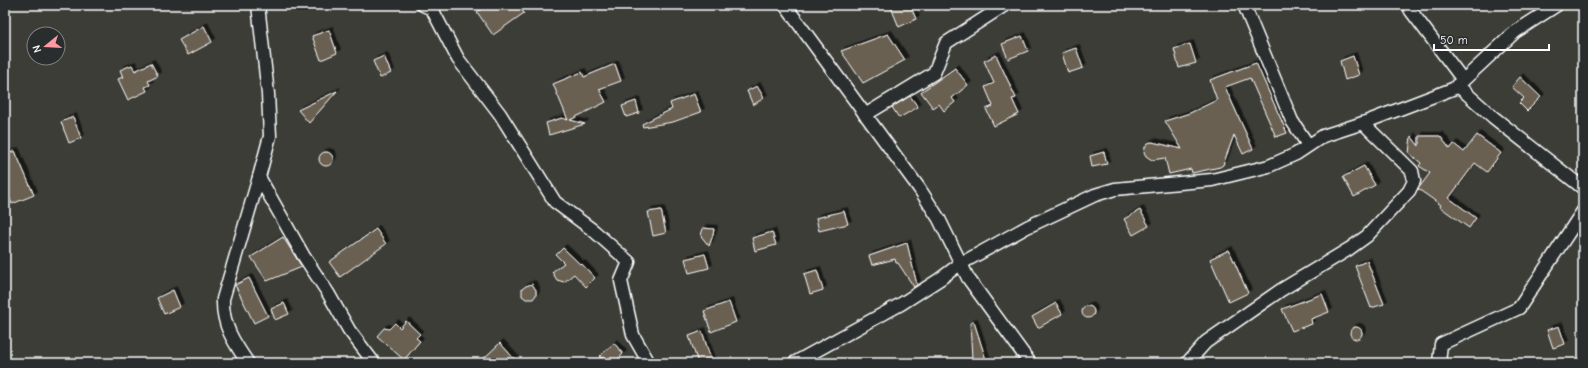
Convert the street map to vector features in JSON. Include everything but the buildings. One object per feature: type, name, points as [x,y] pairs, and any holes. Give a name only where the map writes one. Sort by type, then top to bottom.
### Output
[{"type":"street","points":[[248,363],[234,342],[225,322],[223,300],[260,177],[270,136],[268,94],[258,5]]},
{"type":"street","points":[[423,5],[432,9],[458,59],[500,114],[554,202],[594,231],[629,262],[621,281],[633,335],[649,363]]},
{"type":"street","points":[[785,5],[898,158],[939,219],[968,278],[1030,363]]},
{"type":"street","points":[[866,115],[934,73],[946,43],[1005,5]]},
{"type":"street","points":[[1244,5],[1292,121],[1308,145]]},
{"type":"street","points":[[1408,5],[1460,82],[1494,118],[1583,188]]},
{"type":"street","points":[[794,363],[901,304],[960,264],[1027,227],[1095,196],[1115,189],[1212,180],[1270,166],[1296,154],[1323,136],[1363,123],[1455,88],[1515,32],[1557,5]]},
{"type":"street","points":[[1187,363],[1206,342],[1280,290],[1349,249],[1364,238],[1408,191],[1414,181],[1412,171],[1363,123]]},
{"type":"street","points":[[260,177],[303,255],[328,293],[349,330],[374,363]]},
{"type":"street","points":[[1439,363],[1440,344],[1519,308],[1583,211]]}]
